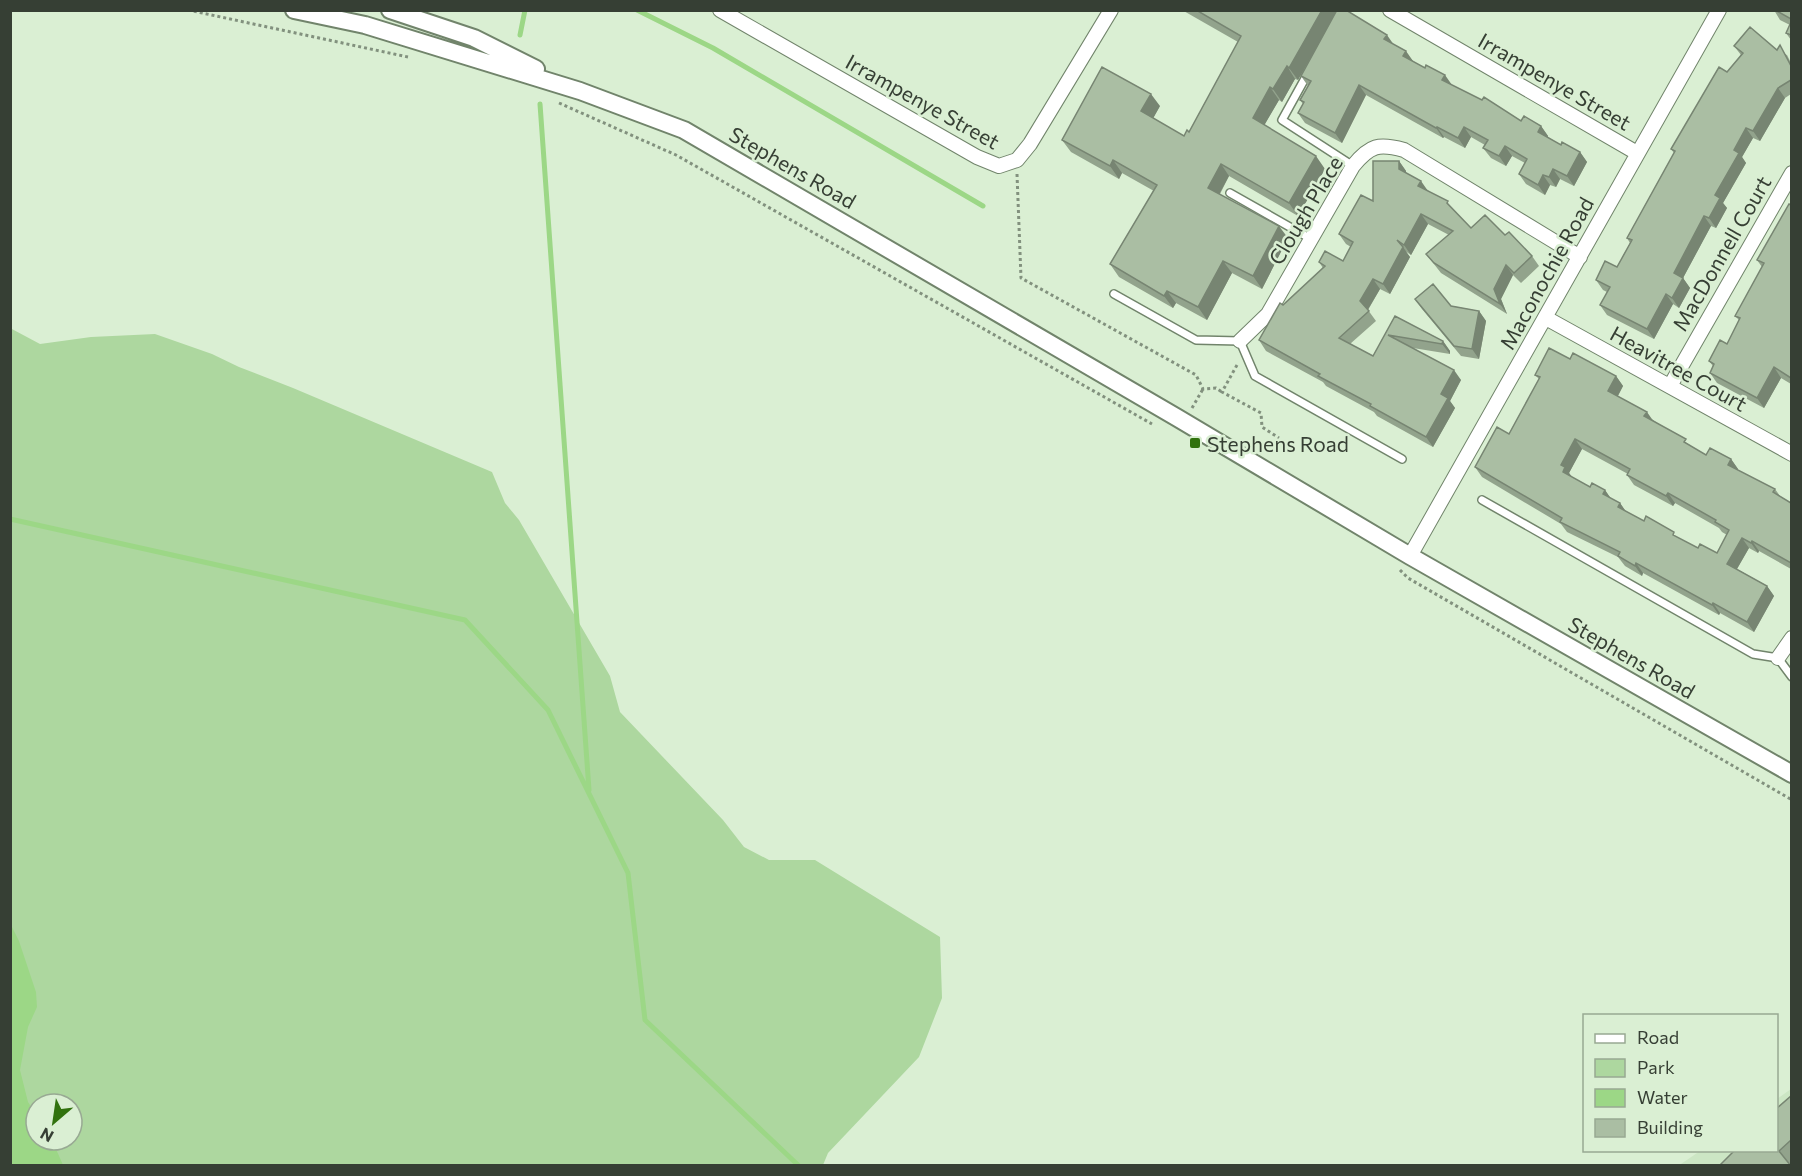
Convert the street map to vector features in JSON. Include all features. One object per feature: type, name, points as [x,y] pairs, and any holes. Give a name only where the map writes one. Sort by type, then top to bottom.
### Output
[{"type":"street","name":"Stephens Road","points":[[294,10],[365,25],[580,91],[684,130],[1410,556],[1791,774]]},
{"type":"street","points":[[390,10],[474,38],[580,91]]},
{"type":"street","name":"Irrampenye Street","points":[[720,10],[977,157],[999,166],[1017,160],[1030,144],[1111,10]]},
{"type":"street","name":"Irrampenye Street","points":[[1390,10],[1637,153]]},
{"type":"street","name":"Maconochie Road","points":[[1410,556],[1719,10]]},
{"type":"street","name":"Clough Place","points":[[1240,341],[1268,314],[1353,166],[1364,152],[1374,147],[1387,146],[1404,150],[1580,257]]},
{"type":"street","name":"MacDonnell Court","points":[[1670,386],[1791,173]]},
{"type":"street","name":"Heavitree Court","points":[[1546,318],[1791,454]]},
{"type":"street","points":[[1778,658],[1791,638]]},
{"type":"lane","points":[[1311,69],[1282,120],[1353,166]]},
{"type":"lane","points":[[1230,193],[1311,239]]},
{"type":"lane","points":[[1114,294],[1196,340],[1240,341],[1256,376],[1402,459]]},
{"type":"lane","points":[[1482,500],[1753,654],[1778,658],[1791,677]]},
{"type":"path","points":[[188,10],[411,57]]},
{"type":"path","points":[[552,100],[676,155],[1154,425]]},
{"type":"path","points":[[1017,160],[1021,278],[1196,375],[1203,389]]},
{"type":"path","points":[[1222,392],[1238,364],[1249,361]]},
{"type":"path","points":[[1203,389],[1216,388],[1261,413],[1262,427],[1279,438]]},
{"type":"path","points":[[1185,422],[1203,389]]},
{"type":"path","points":[[1400,570],[1408,578],[1791,800]]},
{"type":"shaded area","points":[[1791,1089],[1791,1165],[1678,1166],[1699,1152],[1778,1152],[1778,1098]]},
{"type":"green space","points":[[10,328],[40,344],[91,337],[155,334],[212,354],[492,472],[505,503],[519,520],[610,676],[620,712],[723,820],[744,847],[769,860],[815,860],[940,937],[942,998],[919,1057],[828,1153],[823,1165],[11,1165]]},
{"type":"water","points":[[10,923],[19,941],[36,992],[37,1007],[28,1027],[20,1070],[26,1092],[24,1152],[57,1152],[63,1165],[11,1165]]},
{"type":"building","points":[[1196,10],[1322,10],[1289,68],[1287,66],[1273,89],[1270,87],[1253,118],[1316,156],[1289,203],[1221,164],[1208,188],[1279,226],[1253,276],[1223,261],[1198,307],[1167,291],[1164,296],[1110,264],[1157,185],[1113,160],[1110,166],[1062,140],[1102,67],[1151,94],[1141,111],[1184,136],[1187,130],[1189,132],[1241,36]]},
{"type":"building","points":[[1337,10],[1346,10],[1387,35],[1384,39],[1406,51],[1403,56],[1425,68],[1426,65],[1445,75],[1442,80],[1482,100],[1484,97],[1521,121],[1524,116],[1541,126],[1538,132],[1561,145],[1562,142],[1580,152],[1567,176],[1553,169],[1549,177],[1543,175],[1538,185],[1519,174],[1527,159],[1505,146],[1499,156],[1483,148],[1488,140],[1464,127],[1458,138],[1359,85],[1335,133],[1298,113],[1304,102],[1300,100],[1311,81],[1301,76]]},
{"type":"building","points":[[1775,10],[1791,10],[1791,19]]},
{"type":"building","points":[[1791,22],[1791,35],[1786,33]]},
{"type":"building","points":[[1750,27],[1777,50],[1780,45],[1791,66],[1791,80],[1778,88],[1753,131],[1746,128],[1734,150],[1739,153],[1715,195],[1720,198],[1709,218],[1704,216],[1674,273],[1683,278],[1672,298],[1666,294],[1647,329],[1600,305],[1610,287],[1596,280],[1605,261],[1617,267],[1632,240],[1627,238],[1675,151],[1671,149],[1719,67],[1727,72],[1743,53],[1734,46]]},
{"type":"building","points":[[1373,161],[1399,161],[1399,169],[1421,181],[1418,186],[1448,201],[1447,203],[1471,228],[1485,215],[1505,235],[1509,232],[1532,256],[1514,273],[1506,265],[1494,289],[1500,304],[1434,263],[1426,254],[1453,231],[1421,214],[1404,245],[1397,240],[1403,247],[1383,284],[1373,279],[1360,301],[1369,311],[1339,338],[1373,356],[1395,316],[1443,341],[1442,344],[1388,335],[1454,370],[1441,394],[1448,398],[1426,437],[1259,340],[1280,303],[1283,305],[1325,266],[1319,262],[1325,251],[1343,261],[1353,242],[1339,234],[1361,195],[1373,201]]},
{"type":"building","points":[[1789,204],[1791,205],[1791,378],[1774,367],[1757,398],[1710,373],[1714,364],[1709,361],[1720,340],[1727,344],[1740,318],[1735,316],[1764,263],[1757,260]]},
{"type":"building","points":[[1433,284],[1451,306],[1479,311],[1472,349],[1454,346],[1415,299]]},
{"type":"building","points":[[1549,348],[1570,359],[1573,353],[1616,376],[1608,391],[1647,412],[1644,416],[1686,439],[1684,442],[1706,455],[1710,448],[1731,459],[1728,465],[1775,489],[1773,492],[1791,503],[1791,563],[1752,541],[1751,543],[1742,538],[1727,564],[1767,586],[1747,622],[1636,563],[1635,566],[1618,556],[1620,552],[1560,522],[1562,518],[1475,467],[1497,427],[1509,434],[1540,377],[1535,375]],"holes":[[[1575,439],[1630,469],[1627,475],[1666,496],[1668,493],[1716,520],[1715,522],[1729,530],[1717,553],[1700,544],[1698,548],[1673,535],[1674,532],[1646,516],[1644,521],[1618,507],[1620,503],[1603,494],[1605,490],[1592,483],[1590,487],[1563,472],[1565,467],[1561,465]]]},
{"type":"building","points":[[1791,1096],[1791,1140],[1779,1151],[1791,1166],[1719,1166],[1733,1152],[1778,1152],[1778,1107]]},
{"type":"waterway","points":[[520,35],[525,10]]},
{"type":"waterway","points":[[637,10],[713,48],[983,206]]},
{"type":"waterway","points":[[540,104],[589,790]]},
{"type":"waterway","points":[[10,519],[465,620],[548,710],[628,873],[645,1020],[799,1166]]},
{"type":"place","name":"Stephens Road","points":[[1195,443]]}]
